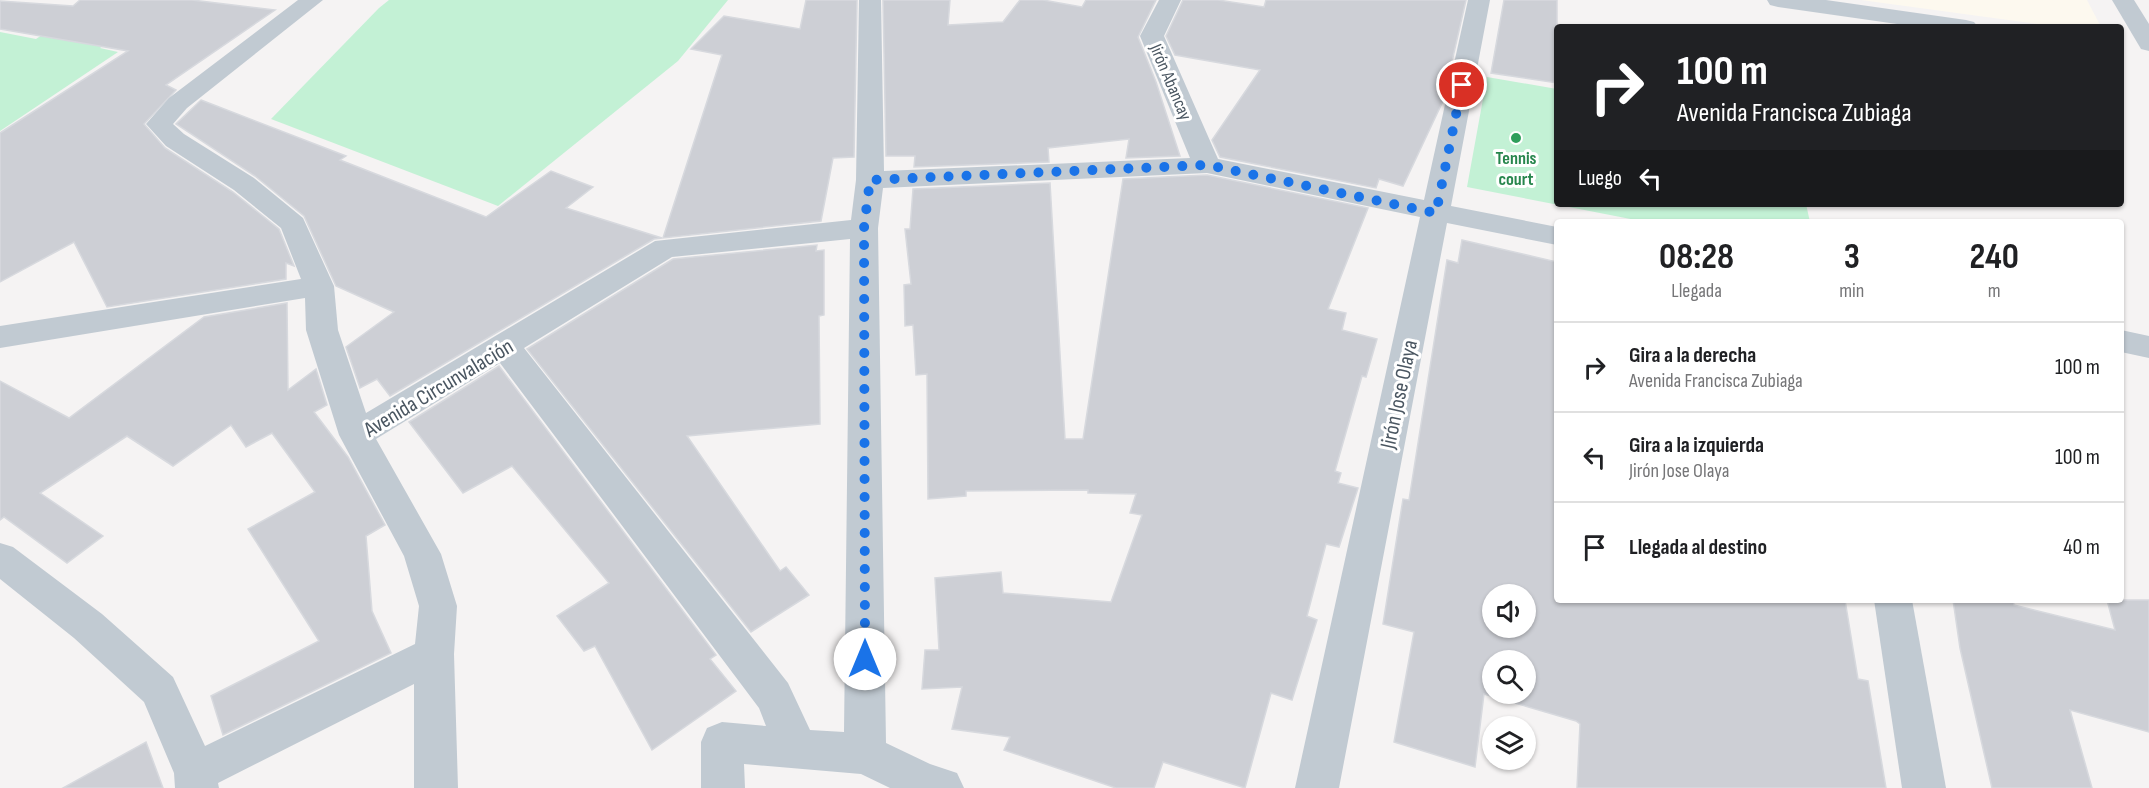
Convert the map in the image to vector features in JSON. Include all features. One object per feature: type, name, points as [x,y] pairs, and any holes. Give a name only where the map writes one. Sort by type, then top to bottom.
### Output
[{"type":"street","points":[[312,0],[178,103],[159,124],[175,140],[244,184],[293,224],[319,286],[322,330],[356,435]]},
{"type":"street","points":[[865,754],[864,228],[870,180],[870,0]]},
{"type":"street","name":"Jirón Abancay","points":[[1170,0],[1152,36],[1207,165]]},
{"type":"street","name":"Jirón Jose Olaya","points":[[1317,788],[1479,0]]},
{"type":"street","points":[[1778,0],[1945,24]]},
{"type":"street","points":[[2123,0],[2143,49]]},
{"type":"street","points":[[870,180],[1207,165],[1554,235]]},
{"type":"street","name":"Avenida Circunvalación","points":[[435,788],[434,654],[438,606],[422,554],[356,435],[665,248],[864,228]]},
{"type":"street","points":[[0,337],[319,286]]},
{"type":"street","points":[[2124,342],[2149,347]]},
{"type":"street","points":[[505,346],[774,696],[797,748]]},
{"type":"street","points":[[0,558],[88,626],[159,690],[196,780],[434,654]]},
{"type":"street","points":[[1893,603],[1924,788]]},
{"type":"street","points":[[723,788],[722,741],[865,754],[933,785]]},
{"type":"shaded area","points":[[1861,0],[2087,0],[2099,24],[2038,24]]},
{"type":"green space","points":[[389,0],[728,0],[678,61],[498,206],[271,119]]},
{"type":"green space","points":[[60,23],[123,31],[100,48],[118,52],[0,131],[0,32],[36,39]]},
{"type":"green space","name":"Tennis court","points":[[1487,77],[1554,88],[1554,204],[1467,187]]},
{"type":"green space","name":"Tennis court","points":[[1569,207],[1807,207],[1809,219],[1631,219]]},
{"type":"building","points":[[80,0],[192,0],[275,10],[166,85],[176,90],[144,124],[165,148],[233,192],[279,229],[294,266],[286,263],[286,279],[107,307],[74,242],[0,282],[0,133],[128,51],[0,29],[0,1],[73,6]]},
{"type":"building","points":[[806,0],[857,0],[854,157],[833,158],[821,221],[663,238],[722,55],[691,49],[724,16],[800,29]]},
{"type":"building","points":[[883,0],[950,0],[948,25],[1003,22],[1020,0],[1043,0],[1082,7],[1086,0],[1156,0],[1138,37],[1156,82],[1180,156],[1126,158],[1129,139],[1048,148],[1049,162],[914,167],[915,156],[886,156]]},
{"type":"building","points":[[1183,0],[1218,0],[1264,7],[1266,0],[1466,0],[1443,101],[1403,186],[1379,179],[1376,188],[1220,157],[1212,140],[1260,70],[1175,55],[1166,36]]},
{"type":"building","points":[[1504,0],[1557,0],[1557,24],[1554,24],[1554,83],[1491,73]]},
{"type":"building","points":[[201,100],[346,156],[340,160],[486,217],[551,171],[593,187],[566,208],[662,238],[654,239],[390,396],[377,379],[360,388],[346,347],[394,312],[336,286],[304,216],[255,176],[176,124]]},
{"type":"building","points":[[1207,175],[1368,208],[1328,309],[1346,313],[1342,330],[1377,339],[1366,377],[1362,376],[1335,471],[1341,473],[1338,483],[1358,488],[1339,547],[1326,544],[1307,616],[1317,620],[1292,700],[1271,693],[1245,788],[1163,762],[1154,788],[1116,788],[1004,750],[1010,737],[952,729],[962,687],[922,689],[925,650],[939,650],[935,578],[1001,572],[1003,593],[1111,602],[1142,515],[1130,513],[1136,494],[1088,493],[1088,490],[966,491],[966,496],[928,499],[927,374],[916,375],[913,325],[905,326],[904,285],[911,284],[905,229],[910,229],[913,189],[1050,183],[1065,439],[1083,439],[1123,179]]},
{"type":"building","points":[[1462,240],[1554,261],[1554,603],[1845,603],[1858,679],[1868,681],[1886,788],[1577,788],[1580,724],[1518,704],[1536,704],[1536,650],[1482,650],[1483,704],[1475,767],[1394,742],[1414,632],[1383,624],[1403,499],[1409,500],[1447,260],[1458,263]]},
{"type":"building","points":[[817,245],[816,251],[824,250],[824,315],[819,316],[820,424],[687,436],[780,571],[786,567],[809,595],[751,632],[527,349],[673,259]]},
{"type":"building","points":[[287,303],[288,390],[316,369],[327,405],[314,412],[348,457],[385,525],[366,536],[372,611],[391,653],[223,735],[211,696],[319,641],[248,529],[315,492],[272,433],[246,447],[231,425],[173,466],[127,436],[40,493],[103,536],[67,563],[4,517],[0,520],[0,381],[69,418],[204,317]]},
{"type":"building","points":[[499,366],[716,655],[710,659],[736,691],[652,750],[595,646],[584,651],[557,616],[609,583],[512,466],[463,493],[409,422]]},
{"type":"building","points":[[2124,600],[2149,600],[2149,732],[2070,710],[2092,788],[1992,788],[1960,648],[1953,603],[2014,603],[2014,605],[2115,630],[2108,603],[2124,603]]},
{"type":"building","points":[[146,742],[163,788],[63,788]]},
{"type":"place","name":"Tennis court","points":[[1516,138]]},
{"type":"route","points":[[865,659],[864,228],[870,180],[1207,165],[1436,213],[1462,85]]}]
